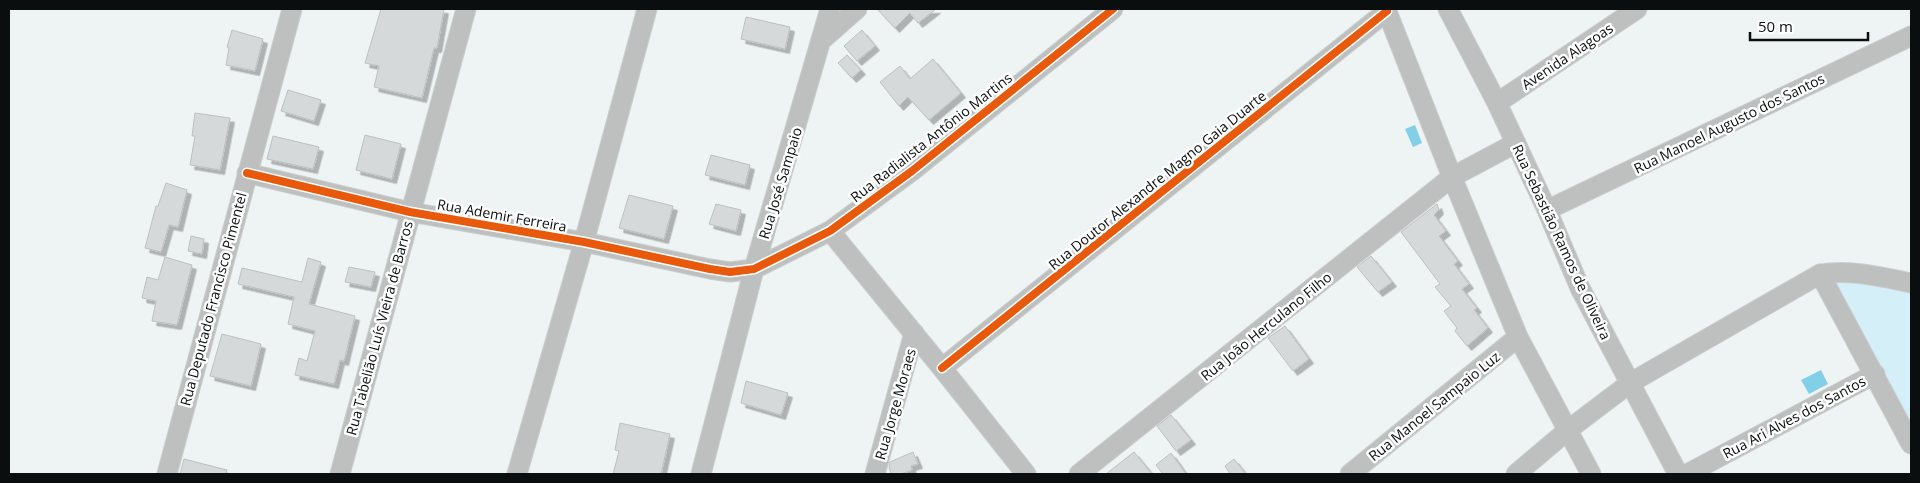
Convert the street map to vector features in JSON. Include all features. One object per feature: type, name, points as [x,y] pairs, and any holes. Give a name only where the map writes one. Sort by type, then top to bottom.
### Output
[{"type":"street","name":"Rua Deputado Francisco Pimentel","points":[[167,474],[292,9]]},
{"type":"street","name":"Rua Tabelião Luís Vieira de Barros","points":[[340,474],[466,9]]},
{"type":"street","points":[[517,474],[584,242],[646,9]]},
{"type":"street","name":"Rua José Sampaio","points":[[702,474],[754,270],[823,39],[830,9]]},
{"type":"street","points":[[823,39],[857,9]]},
{"type":"street","name":"Rua Radialista Antônio Martins","points":[[754,270],[830,231],[912,170],[1113,9]]},
{"type":"street","name":"Rua Sebastião Ramos de Oliveira","points":[[1448,9],[1516,143],[1580,288],[1678,474]]},
{"type":"street","name":"Avenida Alagoas","points":[[1497,103],[1637,9]]},
{"type":"street","points":[[1387,10],[1452,177],[1518,337],[1591,474]]},
{"type":"street","name":"Rua Doutor Alexandre Magno Gaia Duarte","points":[[942,368],[1387,10]]},
{"type":"street","name":"Rua Manoel Augusto dos Santos","points":[[1547,210],[1911,36]]},
{"type":"street","name":"Rua João Herculano Filho","points":[[1079,474],[1452,177],[1516,143]]},
{"type":"street","name":"Rua Ademir Ferreira","points":[[247,173],[410,212],[584,242],[710,269],[730,272],[754,270]]},
{"type":"street","points":[[830,231],[1026,474]]},
{"type":"street","points":[[1516,474],[1568,430],[1630,383],[1820,274],[1836,271],[1911,283]]},
{"type":"street","points":[[1820,274],[1911,444]]},
{"type":"street","name":"Rua Jorge Moraes","points":[[875,474],[914,333]]},
{"type":"street","name":"Rua Manoel Sampaio Luz","points":[[1350,474],[1518,337]]},
{"type":"street","name":"Rua Ari Alves dos Santos","points":[[1686,474],[1875,374]]},
{"type":"shaded area","points":[[1837,277],[1911,290],[1911,438],[1835,297]]},
{"type":"water","points":[[1415,125],[1422,143],[1413,147],[1405,129]]},
{"type":"water","points":[[1821,370],[1828,384],[1809,394],[1801,380]]},
{"type":"building","points":[[381,9],[444,9],[437,48],[434,48],[422,98],[374,87],[379,66],[365,63]]},
{"type":"building","points":[[877,9],[936,9],[918,23],[910,13],[895,28]]},
{"type":"building","points":[[746,17],[790,27],[785,49],[741,39]]},
{"type":"building","points":[[232,30],[263,39],[255,71],[226,65],[229,48],[227,47]]},
{"type":"building","points":[[862,30],[875,46],[857,61],[844,46]]},
{"type":"building","points":[[847,55],[861,70],[852,78],[838,63]]},
{"type":"building","points":[[933,59],[961,93],[929,120],[908,97],[899,106],[880,82],[900,66],[910,79]]},
{"type":"building","points":[[288,90],[321,100],[314,121],[281,111]]},
{"type":"building","points":[[195,113],[230,118],[220,170],[190,165],[195,136],[192,136]]},
{"type":"building","points":[[365,135],[401,144],[392,179],[356,170]]},
{"type":"building","points":[[273,136],[319,147],[313,169],[267,159]]},
{"type":"building","points":[[711,155],[750,165],[745,185],[705,175]]},
{"type":"building","points":[[166,183],[187,190],[178,227],[169,225],[161,252],[145,248],[156,206],[158,206]]},
{"type":"building","points":[[629,195],[673,206],[664,239],[619,228]]},
{"type":"building","points":[[716,204],[741,210],[736,231],[709,224]]},
{"type":"building","points":[[1437,204],[1439,210],[1434,215],[1446,231],[1439,236],[1458,261],[1454,264],[1469,284],[1462,289],[1477,308],[1474,310],[1488,328],[1467,346],[1455,331],[1457,328],[1444,311],[1451,306],[1435,287],[1440,284],[1401,232]]},
{"type":"building","points":[[191,236],[204,239],[202,254],[188,251]]},
{"type":"building","points":[[1371,256],[1392,282],[1378,292],[1357,267]]},
{"type":"building","points":[[165,257],[192,265],[177,325],[152,321],[156,301],[142,298],[147,277],[158,280]]},
{"type":"building","points":[[308,258],[321,262],[309,304],[355,316],[344,361],[340,360],[334,384],[295,375],[299,358],[307,361],[315,331],[288,324],[294,297],[238,284],[242,268],[302,282]]},
{"type":"building","points":[[349,267],[375,272],[371,287],[345,282]]},
{"type":"building","points":[[1285,326],[1309,359],[1293,371],[1268,338]]},
{"type":"building","points":[[222,334],[261,344],[251,386],[210,376]]},
{"type":"building","points":[[746,381],[788,393],[781,415],[741,403]]},
{"type":"building","points":[[1171,415],[1191,440],[1176,451],[1157,426]]},
{"type":"building","points":[[620,423],[670,434],[661,474],[613,474],[619,451],[615,450]]},
{"type":"building","points":[[913,452],[918,464],[911,466],[912,470],[901,474],[891,474],[890,462]]},
{"type":"building","points":[[1134,452],[1152,474],[1106,474]]},
{"type":"building","points":[[1171,453],[1186,474],[1163,474],[1156,465]]},
{"type":"building","points":[[184,459],[227,470],[226,474],[180,474]]},
{"type":"building","points":[[1234,459],[1246,474],[1230,474],[1225,466]]},
{"type":"cycle path","points":[[247,173],[410,212],[584,242],[710,269],[730,272],[754,269],[830,231],[912,171],[1113,9]]},
{"type":"cycle path","points":[[942,368],[1387,11]]}]
